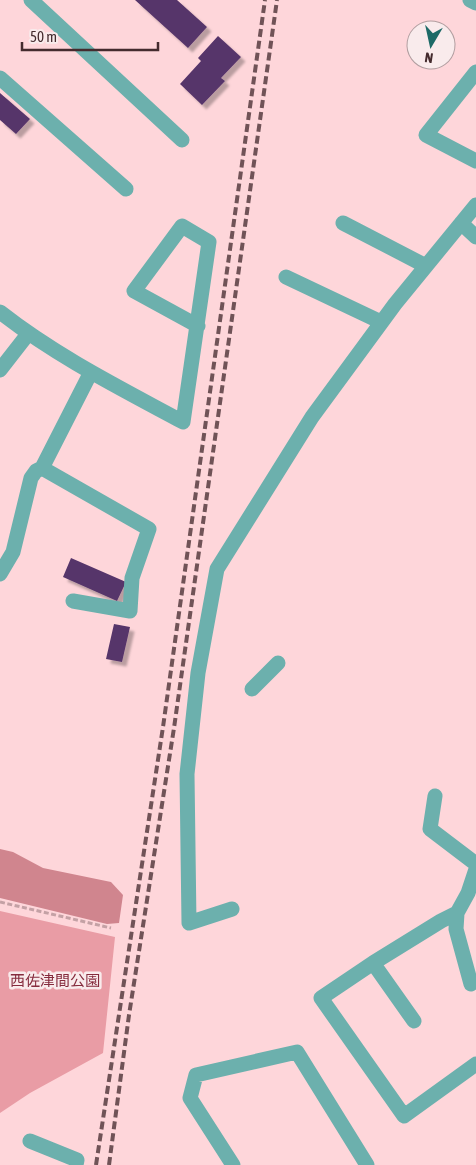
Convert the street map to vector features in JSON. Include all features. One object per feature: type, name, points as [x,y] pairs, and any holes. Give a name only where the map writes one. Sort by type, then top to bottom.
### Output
[{"type":"street","points":[[31,0],[182,140]]},
{"type":"street","points":[[470,0],[476,3]]},
{"type":"street","points":[[476,72],[426,135],[476,161]]},
{"type":"street","points":[[0,78],[126,189]]},
{"type":"street","points":[[232,909],[189,923],[187,774],[198,673],[217,569],[312,417],[381,322],[476,206]]},
{"type":"street","points":[[343,223],[426,266]]},
{"type":"street","points":[[461,223],[476,237]]},
{"type":"street","points":[[0,312],[28,334],[91,372],[183,422],[198,326],[209,242],[182,226],[134,291],[198,326]]},
{"type":"street","points":[[286,278],[381,322]]},
{"type":"street","points":[[0,370],[28,334]]},
{"type":"street","points":[[0,574],[13,552],[31,478],[36,471],[42,468],[91,372]]},
{"type":"street","points":[[42,468],[149,529],[132,578],[130,611],[73,601]]},
{"type":"street","points":[[252,689],[278,663]]},
{"type":"street","points":[[435,796],[430,829],[476,864]]},
{"type":"street","points":[[471,984],[456,928],[458,913],[468,893],[476,869]]},
{"type":"street","points":[[458,913],[441,920],[373,962],[321,998],[404,1116],[476,1064]]},
{"type":"street","points":[[373,962],[414,1021]]},
{"type":"street","points":[[232,1165],[190,1098],[196,1075],[297,1052],[367,1165]]},
{"type":"street","points":[[30,1141],[76,1162]]},
{"type":"path","points":[[0,902],[111,928]]},
{"type":"green space","name":"西佐津間公園","points":[[0,911],[115,937],[103,1053],[30,1093],[0,1113]]},
{"type":"shaded area","points":[[0,849],[13,852],[43,868],[111,882],[123,895],[119,923],[107,924],[0,898]]},
{"type":"building","points":[[135,0],[177,0],[207,27],[188,48]]},
{"type":"building","points":[[218,36],[241,57],[221,78],[225,81],[202,105],[180,84],[201,61],[198,58]]},
{"type":"building","points":[[0,93],[30,119],[16,134],[0,120]]},
{"type":"building","points":[[71,558],[126,582],[117,601],[63,577]]},
{"type":"building","points":[[114,624],[130,627],[122,662],[106,659]]},
{"type":"railway","points":[[96,1165],[163,727],[265,0]]},
{"type":"railway","points":[[109,1165],[129,1015],[174,728],[277,0]]}]
